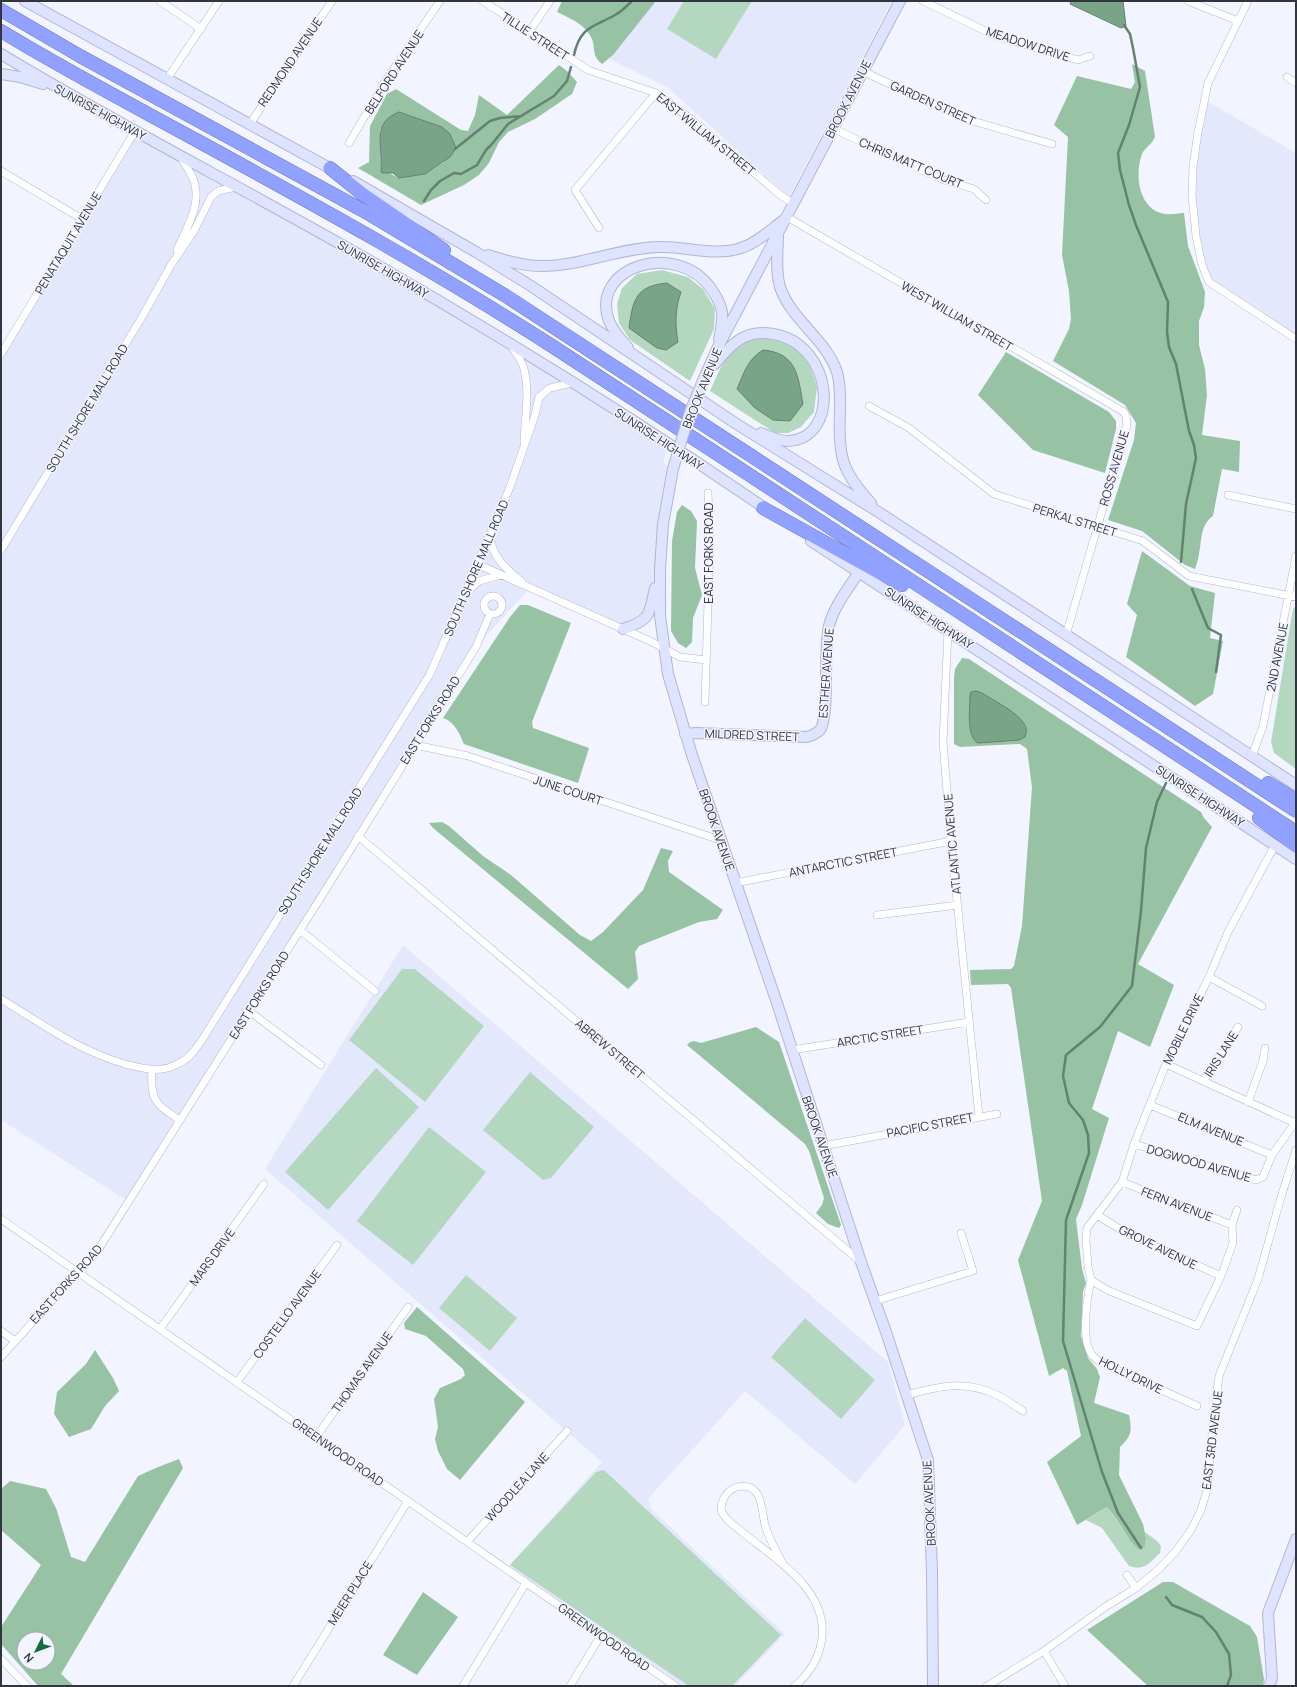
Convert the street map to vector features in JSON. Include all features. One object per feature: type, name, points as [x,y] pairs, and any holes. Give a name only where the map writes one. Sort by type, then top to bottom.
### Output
[{"type":"highway","points":[[1,10],[86,60],[364,212],[488,285],[586,347],[1296,811]]},
{"type":"highway","name":"SUNRISE HIGHWAY","points":[[1,31],[75,74],[332,214],[438,275],[549,344],[1296,832]]},
{"type":"highway","points":[[330,168],[361,193],[439,245],[488,285]]},
{"type":"highway","points":[[763,508],[900,584],[963,614]]},
{"type":"highway","points":[[1201,749],[1258,776],[1296,800]]},
{"type":"highway","points":[[1208,775],[1264,822],[1296,846]]},
{"type":"main road","points":[[25,1],[330,168],[476,252],[548,297],[736,423],[880,513],[1296,785]]},
{"type":"main road","points":[[34,1],[44,12]]},
{"type":"main road","name":"BROOK AVENUE","points":[[900,1],[718,347],[690,412],[673,469],[663,524],[660,569],[660,616],[663,648],[673,695],[685,734],[928,1460],[932,1571],[933,1686]]},
{"type":"main road","name":"SUNRISE HIGHWAY","points":[[1,54],[135,131],[365,258],[572,383],[668,443],[948,631],[1296,858]]},
{"type":"main road","points":[[1,74],[27,79],[61,89]]},
{"type":"main road","points":[[476,252],[516,263],[543,266],[569,264],[657,247],[728,251],[752,243],[787,217]]},
{"type":"main road","points":[[778,233],[777,273],[782,292],[793,310],[825,349],[837,374],[840,394],[839,442],[843,463],[854,483],[880,513]]},
{"type":"main road","points":[[640,360],[614,331],[609,320],[606,304],[611,290],[620,278],[631,269],[651,263],[661,262],[678,265],[694,272],[706,282],[717,298],[722,312],[718,347]]},
{"type":"main road","points":[[704,378],[730,345],[743,337],[752,334],[768,333],[784,336],[799,345],[812,357],[820,373],[824,396],[819,417],[809,432],[792,440],[782,440],[736,423]]},
{"type":"main road","points":[[623,629],[638,624],[647,617],[650,611],[660,569]]},
{"type":"main road","name":"ESTHER AVENUE","points":[[818,732],[821,727],[824,714],[826,643],[829,625],[836,609],[859,572]]},
{"type":"main road","name":"MILDRED STREET","points":[[685,734],[696,733],[806,737],[818,732]]},
{"type":"main road","points":[[1269,1686],[1272,1678],[1268,1613],[1296,1539]]},
{"type":"street","points":[[160,1],[201,29]]},
{"type":"street","points":[[167,79],[219,1]]},
{"type":"street","name":"REDMOND AVENUE","points":[[250,124],[332,1]]},
{"type":"street","name":"BELFORD AVENUE","points":[[349,143],[386,80],[440,1]]},
{"type":"street","name":"TILLIE STREET","points":[[483,1],[588,70]]},
{"type":"street","points":[[529,32],[550,1]]},
{"type":"street","name":"MEADOW DRIVE","points":[[923,1],[996,36],[1078,60],[1090,56]]},
{"type":"street","points":[[1188,1],[1238,21]]},
{"type":"street","points":[[1248,1],[1208,83],[1198,132],[1193,167],[1192,195],[1196,236],[1202,265],[1209,282],[1296,339]]},
{"type":"street","name":"EAST WILLIAM STREET","points":[[588,70],[656,93],[691,120],[779,194],[794,204]]},
{"type":"street","name":"GARDEN STREET","points":[[862,71],[966,119],[1052,144]]},
{"type":"street","points":[[1287,78],[1296,83]]},
{"type":"street","points":[[599,228],[575,190],[656,93]]},
{"type":"street","name":"CHRIS MATT COURT","points":[[832,128],[941,178],[974,189],[986,200]]},
{"type":"street","name":"PENATAQUIT AVENUE","points":[[1,354],[135,131]]},
{"type":"street","name":"SOUTH SHORE MALL ROAD","points":[[171,265],[197,201],[194,182],[180,156]]},
{"type":"street","points":[[1,171],[82,219]]},
{"type":"street","name":"SOUTH SHORE MALL ROAD","points":[[1,550],[142,317],[171,265],[194,231],[213,195],[220,190],[236,187]]},
{"type":"street","name":"WEST WILLIAM STREET","points":[[787,217],[1124,412],[1126,416]]},
{"type":"street","name":"SOUTH SHORE MALL ROAD","points":[[512,346],[521,361],[525,374],[526,394],[524,448]]},
{"type":"street","name":"SOUTH SHORE MALL ROAD","points":[[1,999],[82,1048],[110,1060],[152,1070],[170,1068],[190,1056],[202,1040],[425,682],[439,654],[510,486],[535,415],[539,397],[550,388],[572,383]]},
{"type":"street","name":"PERKAL STREET","points":[[869,406],[909,428],[994,494],[1144,541],[1189,576],[1292,596]]},
{"type":"street","name":"ROSS AVENUE","points":[[1066,635],[1127,426],[1126,416]]},
{"type":"street","name":"EAST FORKS ROAD","points":[[705,702],[710,536],[708,493]]},
{"type":"street","points":[[1228,495],[1296,509]]},
{"type":"street","points":[[490,533],[493,550],[499,561],[530,588]]},
{"type":"street","name":"2ND AVENUE","points":[[1252,756],[1264,726],[1292,596],[1296,556]]},
{"type":"street","points":[[477,564],[623,629],[680,657],[706,660]]},
{"type":"street","points":[[465,594],[479,581],[501,575]]},
{"type":"street","name":"EAST FORKS ROAD","points":[[1,1357],[98,1250],[250,1011],[476,647],[490,614]]},
{"type":"street","name":"ATLANTIC AVENUE","points":[[948,631],[943,742],[972,1056]]},
{"type":"street","name":"JUNE COURT","points":[[415,745],[468,756],[720,840]]},
{"type":"street","name":"ABREW STREET","points":[[358,836],[861,1262]]},
{"type":"street","name":"ANTARCTIC STREET","points":[[735,883],[951,841]]},
{"type":"street","name":"MOBILE DRIVE","points":[[1097,1215],[1122,1182],[1134,1144],[1166,1064],[1209,977],[1228,932],[1275,845]]},
{"type":"street","points":[[877,915],[958,905]]},
{"type":"street","points":[[300,930],[374,991]]},
{"type":"street","points":[[1209,977],[1262,1006]]},
{"type":"street","points":[[250,1011],[321,1065]]},
{"type":"street","name":"ARCTIC STREET","points":[[792,1050],[969,1022]]},
{"type":"street","name":"IRIS LANE","points":[[1204,1081],[1210,1067],[1229,1043],[1238,1027]]},
{"type":"street","points":[[1248,1102],[1263,1061],[1265,1048]]},
{"type":"street","name":"PACIFIC STREET","points":[[823,1146],[979,1117],[972,1056]]},
{"type":"street","points":[[1166,1064],[1295,1122],[1272,1155]]},
{"type":"street","points":[[152,1070],[151,1090],[154,1098],[165,1110],[180,1120]]},
{"type":"street","name":"ELM AVENUE","points":[[1150,1105],[1272,1155]]},
{"type":"street","points":[[979,1117],[997,1114]]},
{"type":"street","name":"DOGWOOD AVENUE","points":[[1134,1144],[1256,1180],[1263,1178],[1272,1155]]},
{"type":"street","name":"EAST 3RD AVENUE","points":[[987,1686],[1044,1651],[1106,1607],[1136,1588],[1158,1570],[1176,1551],[1191,1530],[1207,1490],[1219,1376],[1258,1278],[1296,1150]]},
{"type":"street","name":"FERN AVENUE","points":[[1122,1182],[1232,1226]]},
{"type":"street","name":"MARS DRIVE","points":[[160,1329],[264,1184]]},
{"type":"street","points":[[1091,1280],[1107,1290],[1197,1326],[1221,1276],[1234,1243],[1232,1226],[1237,1210]]},
{"type":"street","name":"GROVE AVENUE","points":[[1097,1215],[1126,1233],[1221,1276]]},
{"type":"street","name":"HOLLY DRIVE","points":[[1097,1215],[1087,1228],[1086,1240],[1088,1266],[1091,1280],[1086,1321],[1088,1345],[1093,1356],[1106,1365],[1196,1406]]},
{"type":"street","name":"GREENWOOD ROAD","points":[[1,1219],[675,1686]]},
{"type":"street","points":[[875,1301],[972,1271],[961,1232]]},
{"type":"street","name":"COSTELLO AVENUE","points":[[237,1382],[337,1246]]},
{"type":"street","name":"THOMAS AVENUE","points":[[316,1437],[408,1307]]},
{"type":"street","points":[[1,1331],[15,1341]]},
{"type":"street","points":[[907,1395],[947,1385],[966,1385],[997,1395],[1023,1411]]},
{"type":"street","name":"WOODLEA LANE","points":[[467,1542],[567,1431]]},
{"type":"street","points":[[783,1564],[773,1547],[766,1528],[758,1496],[753,1489],[746,1487],[739,1486],[731,1489],[725,1495],[722,1502],[721,1511],[726,1518],[783,1564],[808,1590],[818,1608],[824,1625],[822,1646],[814,1666],[795,1686]]},
{"type":"street","name":"MEIER PLACE","points":[[293,1686],[408,1501]]},
{"type":"street","points":[[1127,1575],[1136,1588]]},
{"type":"street","points":[[463,1686],[526,1583]]},
{"type":"street","points":[[570,1686],[601,1635]]},
{"type":"street","points":[[1044,1651],[1065,1686]]},
{"type":"street","points":[[1,1659],[27,1686]]},
{"type":"shaded area","points":[[562,1],[656,1],[613,55],[602,64],[594,52],[591,36],[587,31],[578,23],[557,12]]},
{"type":"shaded area","points":[[649,1],[892,1],[789,197],[667,87],[603,56]]},
{"type":"shaded area","points":[[684,1],[752,1],[716,59],[667,29]]},
{"type":"shaded area","points":[[1071,1],[1123,1],[1126,26],[1121,28],[1070,4]]},
{"type":"shaded area","points":[[1132,64],[1145,71],[1155,137],[1142,154],[1139,172],[1141,190],[1144,199],[1149,206],[1156,211],[1165,214],[1184,213],[1188,246],[1205,292],[1204,307],[1199,321],[1199,345],[1205,369],[1207,395],[1202,435],[1240,441],[1239,472],[1222,469],[1213,516],[1206,524],[1202,533],[1195,569],[1185,565],[1142,531],[1108,520],[1134,440],[1136,423],[1125,405],[1053,361],[1069,329],[1071,319],[1069,291],[1062,255],[1068,137],[1054,125],[1077,76],[1131,89],[1135,82]]},
{"type":"shaded area","points":[[559,65],[577,82],[572,94],[535,119],[508,132],[499,142],[489,163],[479,175],[464,185],[421,205],[358,168],[369,162],[370,126],[387,94],[396,89],[461,130],[468,131],[475,115],[479,95],[507,115]],"holes":[[[399,112],[442,127],[444,162],[425,174],[399,178],[381,169],[380,130]]]},
{"type":"shaded area","points":[[1205,100],[1296,153],[1296,339],[1209,282],[1202,265],[1192,195]]},
{"type":"shaded area","points":[[399,112],[442,127],[450,134],[456,148],[450,157],[425,174],[399,178],[393,173],[382,173],[380,136],[385,122]]},
{"type":"shaded area","points":[[135,131],[365,258],[668,443],[663,463],[673,469],[660,569],[650,611],[623,629],[530,588],[476,647],[129,1202],[1,1120],[1,354]]},
{"type":"shaded area","points":[[662,270],[688,277],[703,289],[715,309],[714,329],[690,381],[630,340],[619,323],[617,304],[622,288],[637,274]],"holes":[[[681,292],[676,317],[678,342],[657,348],[629,327],[636,297]]]},
{"type":"shaded area","points":[[667,283],[681,292],[676,317],[678,342],[666,350],[657,348],[629,328],[632,309],[642,291],[649,287]]},
{"type":"shaded area","points":[[769,336],[796,347],[809,362],[817,387],[814,412],[801,427],[788,433],[775,433],[710,391],[723,363],[738,345],[754,338]]},
{"type":"shaded area","points":[[763,350],[774,352],[783,356],[789,361],[797,375],[803,404],[790,421],[773,420],[755,408],[737,389],[744,372],[753,358]]},
{"type":"shaded area","points":[[1006,352],[1109,412],[1116,421],[1116,429],[1105,473],[1033,450],[978,395]]},
{"type":"shaded area","points":[[682,505],[691,511],[697,521],[695,568],[702,595],[693,618],[692,642],[686,648],[678,643],[671,631],[672,541],[677,512]]},
{"type":"shaded area","points":[[1142,551],[1190,586],[1215,593],[1210,638],[1223,641],[1213,694],[1195,706],[1126,657],[1137,615],[1127,604]]},
{"type":"shaded area","points":[[520,605],[528,605],[571,623],[532,722],[533,728],[589,748],[578,783],[464,744],[454,725],[443,718],[510,617]]},
{"type":"shaded area","points":[[1296,607],[1296,769],[1274,753],[1271,742],[1293,609]]},
{"type":"shaded area","points":[[962,658],[969,659],[1201,812],[1212,827],[1138,964],[1174,985],[1150,1047],[1118,1031],[1092,1109],[1109,1118],[1082,1205],[1076,1219],[1082,1269],[1086,1283],[1083,1292],[1081,1336],[1088,1358],[1097,1369],[1100,1377],[1094,1403],[1129,1415],[1131,1429],[1129,1436],[1120,1447],[1119,1475],[1143,1524],[1146,1538],[1145,1547],[1138,1549],[1129,1539],[1107,1507],[1077,1525],[1047,1462],[1081,1436],[1067,1371],[1063,1368],[1049,1376],[1018,1260],[1042,1201],[1011,988],[1008,984],[971,985],[970,970],[1011,969],[1014,966],[1022,926],[1032,787],[1027,749],[1020,744],[960,747],[954,744],[954,678],[955,669]]},
{"type":"shaded area","points":[[976,691],[1000,704],[1019,718],[1026,728],[1025,737],[1019,740],[978,743],[974,740],[970,728],[970,696],[971,692]]},
{"type":"shaded area","points":[[442,822],[449,826],[483,856],[511,875],[580,935],[591,941],[603,932],[643,890],[661,848],[673,851],[668,861],[669,872],[723,910],[717,919],[699,922],[639,946],[635,952],[638,979],[628,989],[433,828],[429,823]]},
{"type":"shaded area","points":[[403,945],[888,1362],[905,1425],[855,1484],[745,1391],[648,1499],[651,1509],[785,1634],[735,1686],[675,1686],[506,1569],[602,1462],[265,1169]]},
{"type":"shaded area","points":[[402,969],[415,969],[484,1026],[425,1102],[349,1040]]},
{"type":"shaded area","points":[[756,1027],[779,1042],[841,1225],[839,1228],[828,1224],[816,1213],[822,1205],[824,1198],[809,1151],[805,1144],[687,1045],[690,1042],[694,1041],[701,1043]]},
{"type":"shaded area","points":[[376,1068],[419,1107],[328,1210],[285,1172]]},
{"type":"shaded area","points":[[530,1072],[594,1127],[551,1178],[543,1180],[483,1130]]},
{"type":"shaded area","points":[[429,1127],[486,1172],[413,1265],[357,1221]]},
{"type":"shaded area","points":[[466,1275],[517,1318],[490,1351],[439,1308]]},
{"type":"shaded area","points":[[417,1307],[525,1402],[460,1480],[447,1469],[438,1451],[435,1439],[438,1427],[434,1399],[440,1388],[461,1379],[465,1375],[463,1369],[426,1336],[405,1329],[404,1323]]},
{"type":"shaded area","points":[[805,1318],[875,1380],[841,1419],[771,1357]]},
{"type":"shaded area","points":[[95,1350],[113,1378],[119,1391],[105,1406],[91,1429],[69,1437],[54,1414],[57,1392],[86,1364]]},
{"type":"shaded area","points":[[179,1459],[183,1468],[61,1674],[74,1686],[38,1686],[25,1671],[56,1671],[56,1631],[16,1631],[16,1661],[1,1644],[1,1627],[41,1565],[1,1530],[1,1489],[10,1481],[46,1489],[56,1508],[71,1557],[85,1562],[138,1476]]},
{"type":"shaded area","points":[[604,1470],[781,1635],[732,1686],[689,1686],[510,1565],[596,1472]]},
{"type":"shaded area","points":[[1107,1507],[1129,1539],[1138,1548],[1145,1547],[1145,1532],[1161,1546],[1160,1553],[1146,1566],[1139,1568],[1129,1566],[1102,1528],[1086,1520]]},
{"type":"shaded area","points":[[1163,1582],[1173,1582],[1250,1626],[1257,1637],[1264,1679],[1263,1686],[1148,1686],[1087,1630]]},
{"type":"shaded area","points":[[423,1592],[458,1617],[417,1675],[383,1655]]},
{"type":"waterway","points":[[574,55],[580,38],[584,33],[594,25],[617,14],[632,1]]},
{"type":"waterway","points":[[1124,25],[1130,34],[1140,87],[1129,125],[1118,153],[1120,170],[1136,225],[1168,302],[1167,332],[1169,347],[1176,364],[1189,431],[1194,445],[1196,458],[1186,504],[1181,562]]},
{"type":"waterway","points":[[424,201],[431,190],[440,181],[454,173],[461,174],[477,165],[486,150],[508,124],[554,96],[567,81],[571,67]]},
{"type":"waterway","points":[[455,149],[490,121],[500,118],[522,116]]},
{"type":"waterway","points":[[1192,589],[1208,628],[1221,635],[1216,672]]},
{"type":"waterway","points":[[1141,1548],[1118,1513],[1102,1472],[1063,1341],[1066,1220],[1089,1153],[1088,1135],[1083,1120],[1069,1103],[1063,1076],[1066,1055],[1100,1027],[1132,986],[1141,911],[1146,848],[1157,802],[1166,783]]},
{"type":"waterway","points":[[1166,1597],[1172,1605],[1202,1617],[1216,1632],[1229,1654],[1231,1675],[1227,1686]]}]
